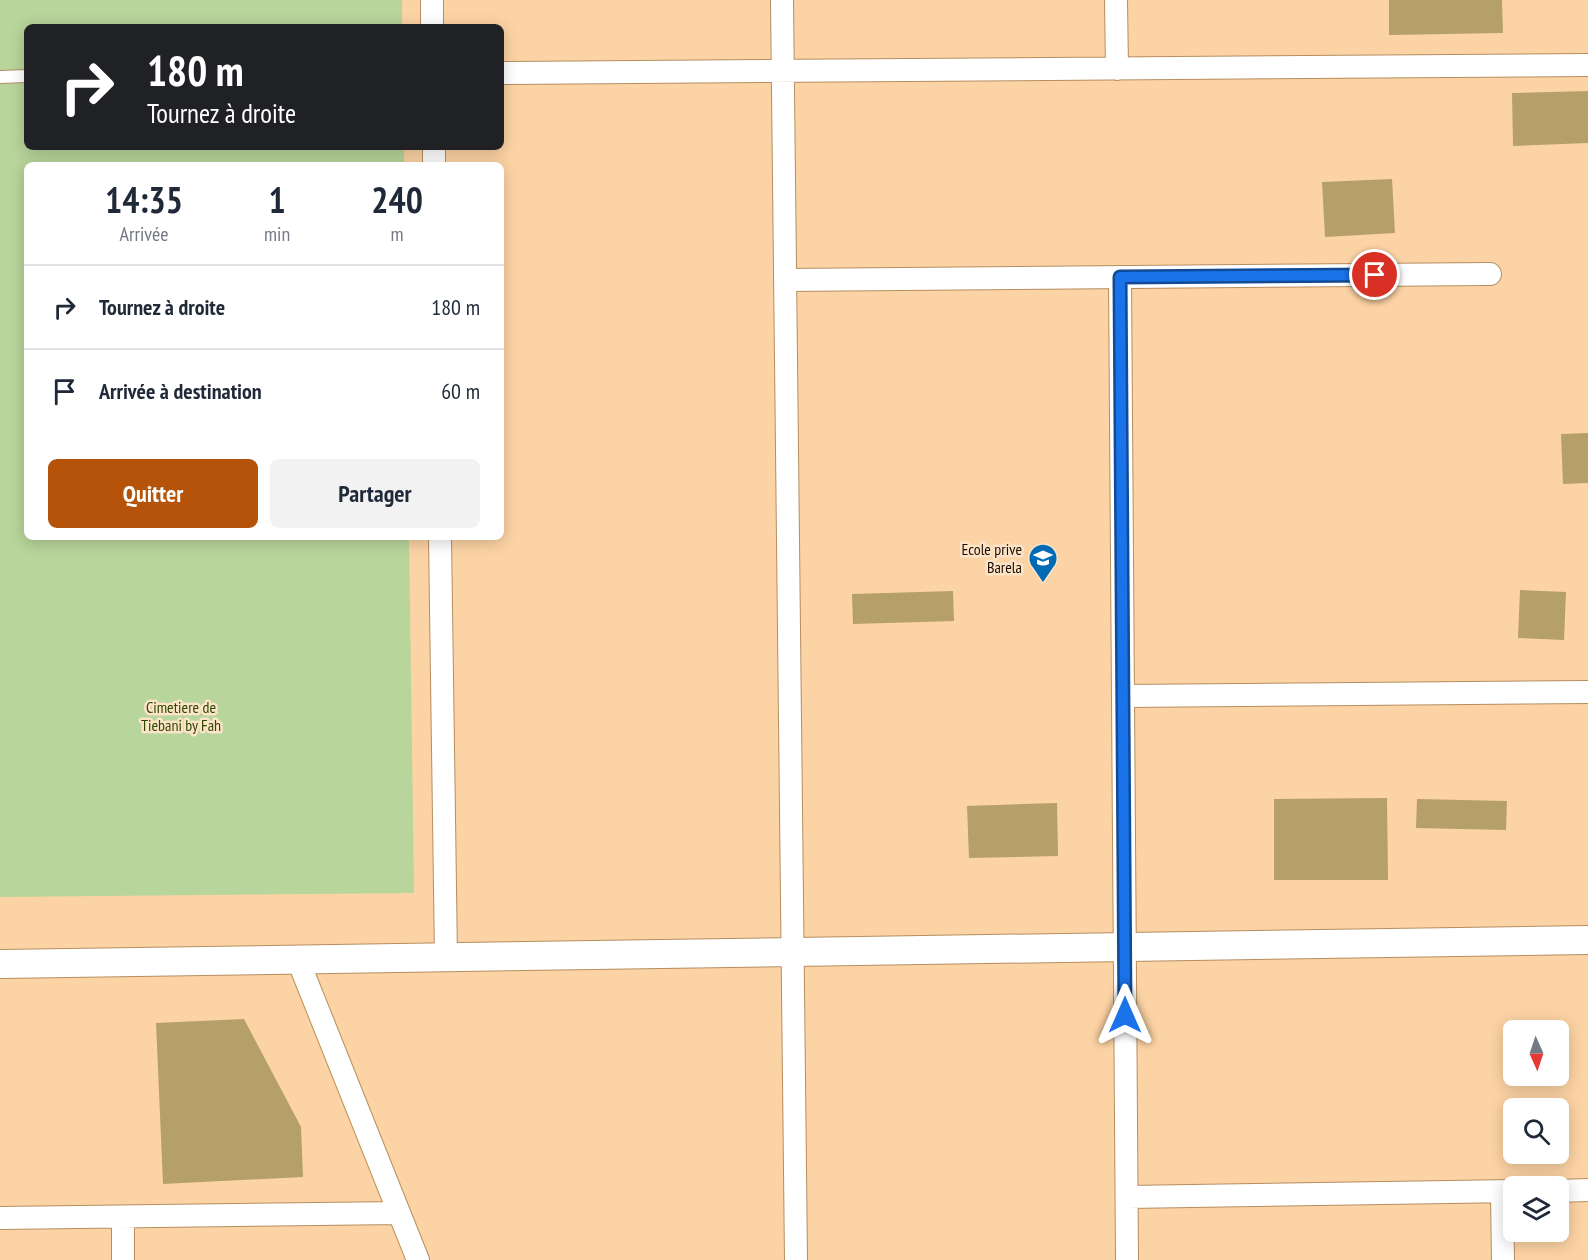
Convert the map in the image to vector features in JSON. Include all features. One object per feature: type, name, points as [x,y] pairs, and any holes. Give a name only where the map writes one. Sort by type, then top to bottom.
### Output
[{"type":"street","points":[[432,0],[432,24]]},
{"type":"street","points":[[782,0],[796,1260]]},
{"type":"street","points":[[1116,0],[1117,69]]},
{"type":"street","points":[[504,73],[1588,65]]},
{"type":"street","points":[[785,280],[1491,274]]},
{"type":"street","points":[[1120,277],[1127,1260]]},
{"type":"street","points":[[440,540],[446,958]]},
{"type":"street","points":[[1123,696],[1588,692]]},
{"type":"street","points":[[0,964],[1588,940]]},
{"type":"street","points":[[298,960],[418,1260]]},
{"type":"street","points":[[1569,1191],[1588,1190]]},
{"type":"street","points":[[1127,1197],[1503,1192]]},
{"type":"street","points":[[0,1218],[399,1213]]},
{"type":"street","points":[[123,1217],[123,1260]]},
{"type":"street","points":[[1503,1260],[1504,1242]]},
{"type":"lane","points":[[0,77],[24,76]]},
{"type":"green space","name":"Cimetiere de Tiebani by Fah","points":[[0,0],[402,0],[402,24],[24,24],[24,150],[404,150],[404,162],[24,162],[24,540],[409,540],[414,893],[0,897]]},
{"type":"building","points":[[1389,0],[1502,0],[1503,33],[1389,35]]},
{"type":"building","points":[[1588,91],[1588,143],[1513,146],[1512,93]]},
{"type":"building","points":[[1392,179],[1395,233],[1325,237],[1322,182]]},
{"type":"building","points":[[1588,433],[1588,483],[1563,484],[1561,434]]},
{"type":"building","points":[[1520,590],[1566,592],[1564,640],[1518,638]]},
{"type":"building","points":[[953,591],[954,621],[853,624],[852,594]]},
{"type":"building","points":[[1387,798],[1388,880],[1274,880],[1274,799]]},
{"type":"building","points":[[1417,799],[1507,801],[1506,830],[1416,828]]},
{"type":"building","points":[[1057,803],[1058,856],[969,858],[967,806]]},
{"type":"building","points":[[244,1019],[301,1127],[303,1177],[163,1184],[156,1023]]},
{"type":"place","name":"Ecole prive Barela","points":[[1043,584]]},
{"type":"route","points":[[1125,1015],[1124,586],[1120,277],[1375,275]]}]
